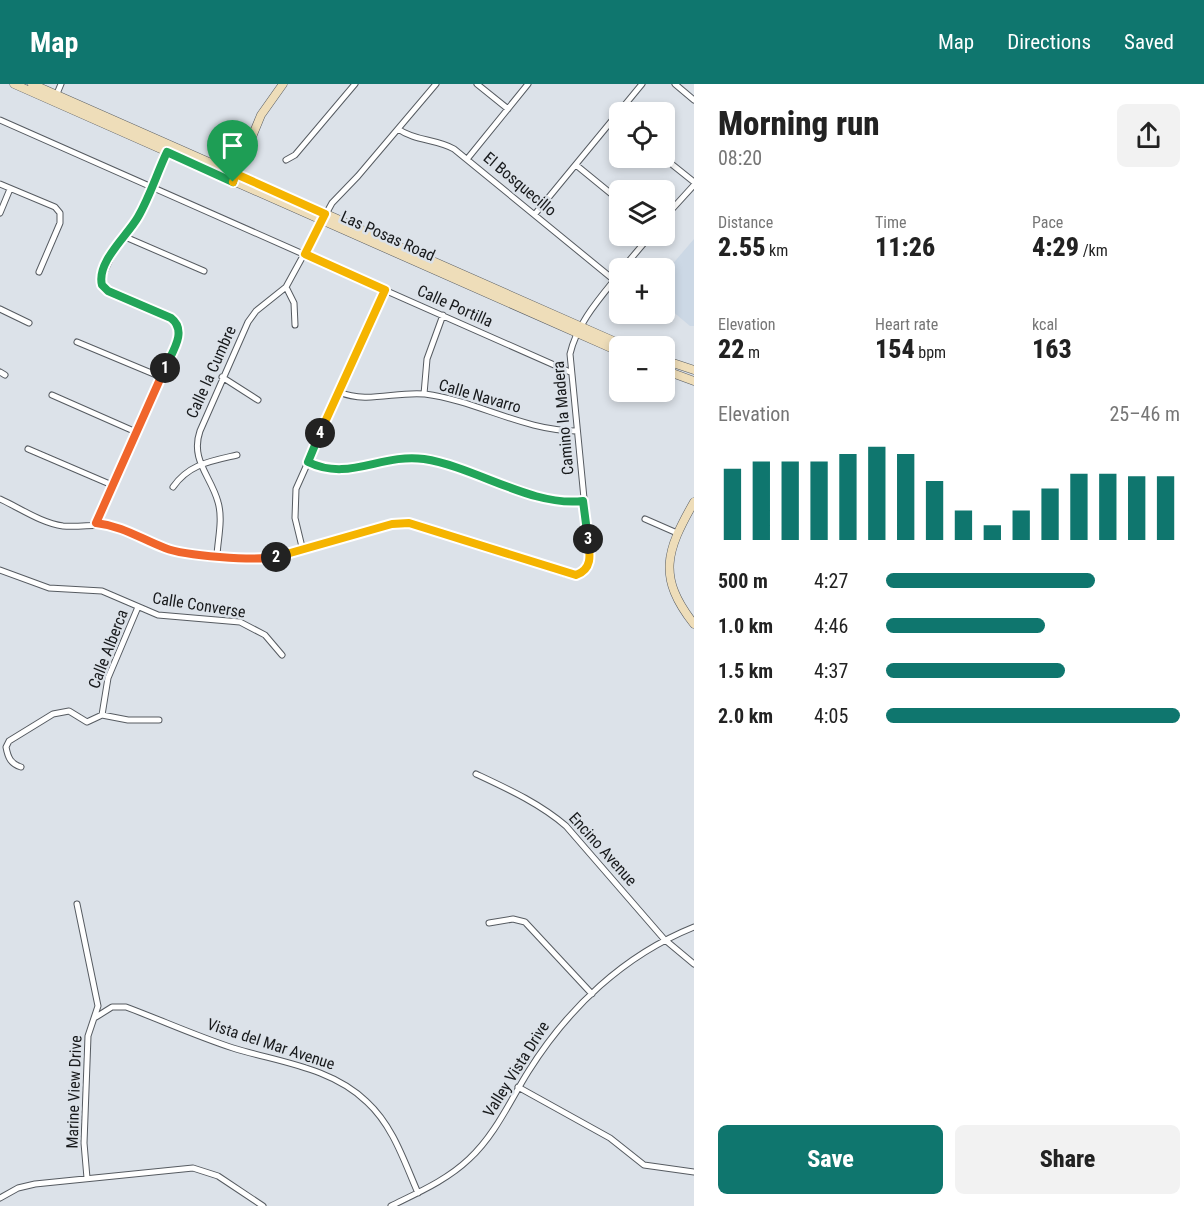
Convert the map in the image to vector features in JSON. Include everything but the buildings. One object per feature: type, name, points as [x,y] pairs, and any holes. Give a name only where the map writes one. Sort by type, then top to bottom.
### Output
[{"type":"main road","name":"Las Posas Road","points":[[14,84],[55,98],[609,346]]},
{"type":"main road","name":"Las Posas Road","points":[[32,84],[55,98]]},
{"type":"main road","points":[[235,178],[261,115],[283,84]]},
{"type":"main road","name":"Las Posas Road","points":[[579,331],[609,341]]},
{"type":"main road","points":[[675,364],[694,370]]},
{"type":"main road","points":[[675,374],[694,381]]},
{"type":"main road","points":[[694,502],[677,533],[669,555],[670,579],[677,601],[694,624]]},
{"type":"street","points":[[55,98],[61,84]]},
{"type":"street","points":[[286,160],[295,155],[355,84]]},
{"type":"street","name":"Calle la Cumbre","points":[[217,555],[220,508],[200,464],[197,448],[199,435],[222,377],[252,316],[286,287],[322,218],[338,195],[358,176],[436,84]]},
{"type":"street","points":[[477,84],[508,109]]},
{"type":"street","points":[[468,158],[528,84]]},
{"type":"street","points":[[629,102],[642,84]]},
{"type":"street","points":[[675,84],[694,100]]},
{"type":"street","name":"Calle Portilla","points":[[0,120],[570,372]]},
{"type":"street","points":[[535,214],[609,128]]},
{"type":"street","name":"El Bosquecillo","points":[[398,129],[409,135],[445,143],[468,158],[609,276]]},
{"type":"street","points":[[96,523],[179,335],[177,324],[171,318],[108,291],[101,283],[102,275],[123,236],[139,215],[169,149]]},
{"type":"street","points":[[576,165],[609,192]]},
{"type":"street","points":[[675,168],[694,184],[675,206]]},
{"type":"street","points":[[0,184],[55,207],[60,213],[60,223],[39,272]]},
{"type":"street","points":[[0,213],[10,189]]},
{"type":"street","points":[[123,236],[204,271]]},
{"type":"street","points":[[631,258],[642,246]]},
{"type":"street","points":[[286,287],[294,303],[296,325]]},
{"type":"street","name":"Camino la Madera","points":[[303,551],[392,524],[409,523],[449,534],[566,574],[583,572],[590,560],[570,354],[579,331],[609,287]]},
{"type":"street","points":[[0,499],[54,524],[68,526],[96,523],[132,532],[173,551],[258,559],[303,551],[294,518],[296,489],[385,290]]},
{"type":"street","points":[[0,309],[29,322]]},
{"type":"street","points":[[424,394],[427,359],[443,315]]},
{"type":"street","points":[[77,342],[160,377]]},
{"type":"street","points":[[222,377],[258,400]]},
{"type":"street","name":"Calle Navarro","points":[[339,392],[361,398],[424,394],[472,405],[549,430],[577,431]]},
{"type":"street","points":[[52,396],[136,432]]},
{"type":"street","points":[[28,449],[112,485]]},
{"type":"street","points":[[173,488],[183,474],[200,464],[237,455]]},
{"type":"street","points":[[308,462],[328,470],[340,471],[388,459],[427,460],[554,501],[583,501]]},
{"type":"street","points":[[645,519],[677,533]]},
{"type":"street","name":"Calle Converse","points":[[0,570],[49,588],[102,591],[158,615],[240,622],[265,635],[282,656]]},
{"type":"street","name":"Calle Alberca","points":[[138,608],[108,678],[102,715],[128,720],[159,720]]},
{"type":"street","points":[[21,767],[11,762],[6,747],[15,736],[61,711],[73,712],[87,722],[102,715]]},
{"type":"street","name":"Encino Avenue","points":[[476,774],[530,800],[558,820],[664,939],[694,964]]},
{"type":"street","name":"Marine View Drive","points":[[76,904],[98,1000],[96,1017],[88,1036],[84,1143],[87,1178]]},
{"type":"street","points":[[489,923],[513,919],[525,922],[592,994]]},
{"type":"street","name":"Valley Vista Drive","points":[[392,1206],[449,1176],[474,1154],[494,1128],[554,1031],[592,994],[636,956],[664,939],[694,927]]},
{"type":"street","name":"Vista del Mar Avenue","points":[[96,1017],[112,1007],[126,1007],[231,1047],[327,1075],[342,1083],[366,1101],[381,1117],[395,1139],[418,1193]]},
{"type":"street","points":[[518,1087],[610,1138],[644,1165],[694,1172]]},
{"type":"street","points":[[0,1198],[27,1186],[194,1168],[218,1176],[263,1206]]},
{"type":"shaded area","points":[[694,239],[694,326],[690,326],[675,313],[675,261]]},
{"type":"route","points":[[167,152],[233,182],[236,174],[325,214],[305,254],[385,290],[308,462],[328,470],[340,471],[388,459],[414,458],[464,470],[554,501],[569,503],[583,501],[590,564],[583,572],[576,575],[566,574],[428,527],[409,523],[392,524],[283,556],[252,559],[181,553],[164,548],[132,532],[96,523],[179,335],[178,327],[171,318],[105,289],[101,283],[102,275],[118,242],[139,215],[167,152]]}]
